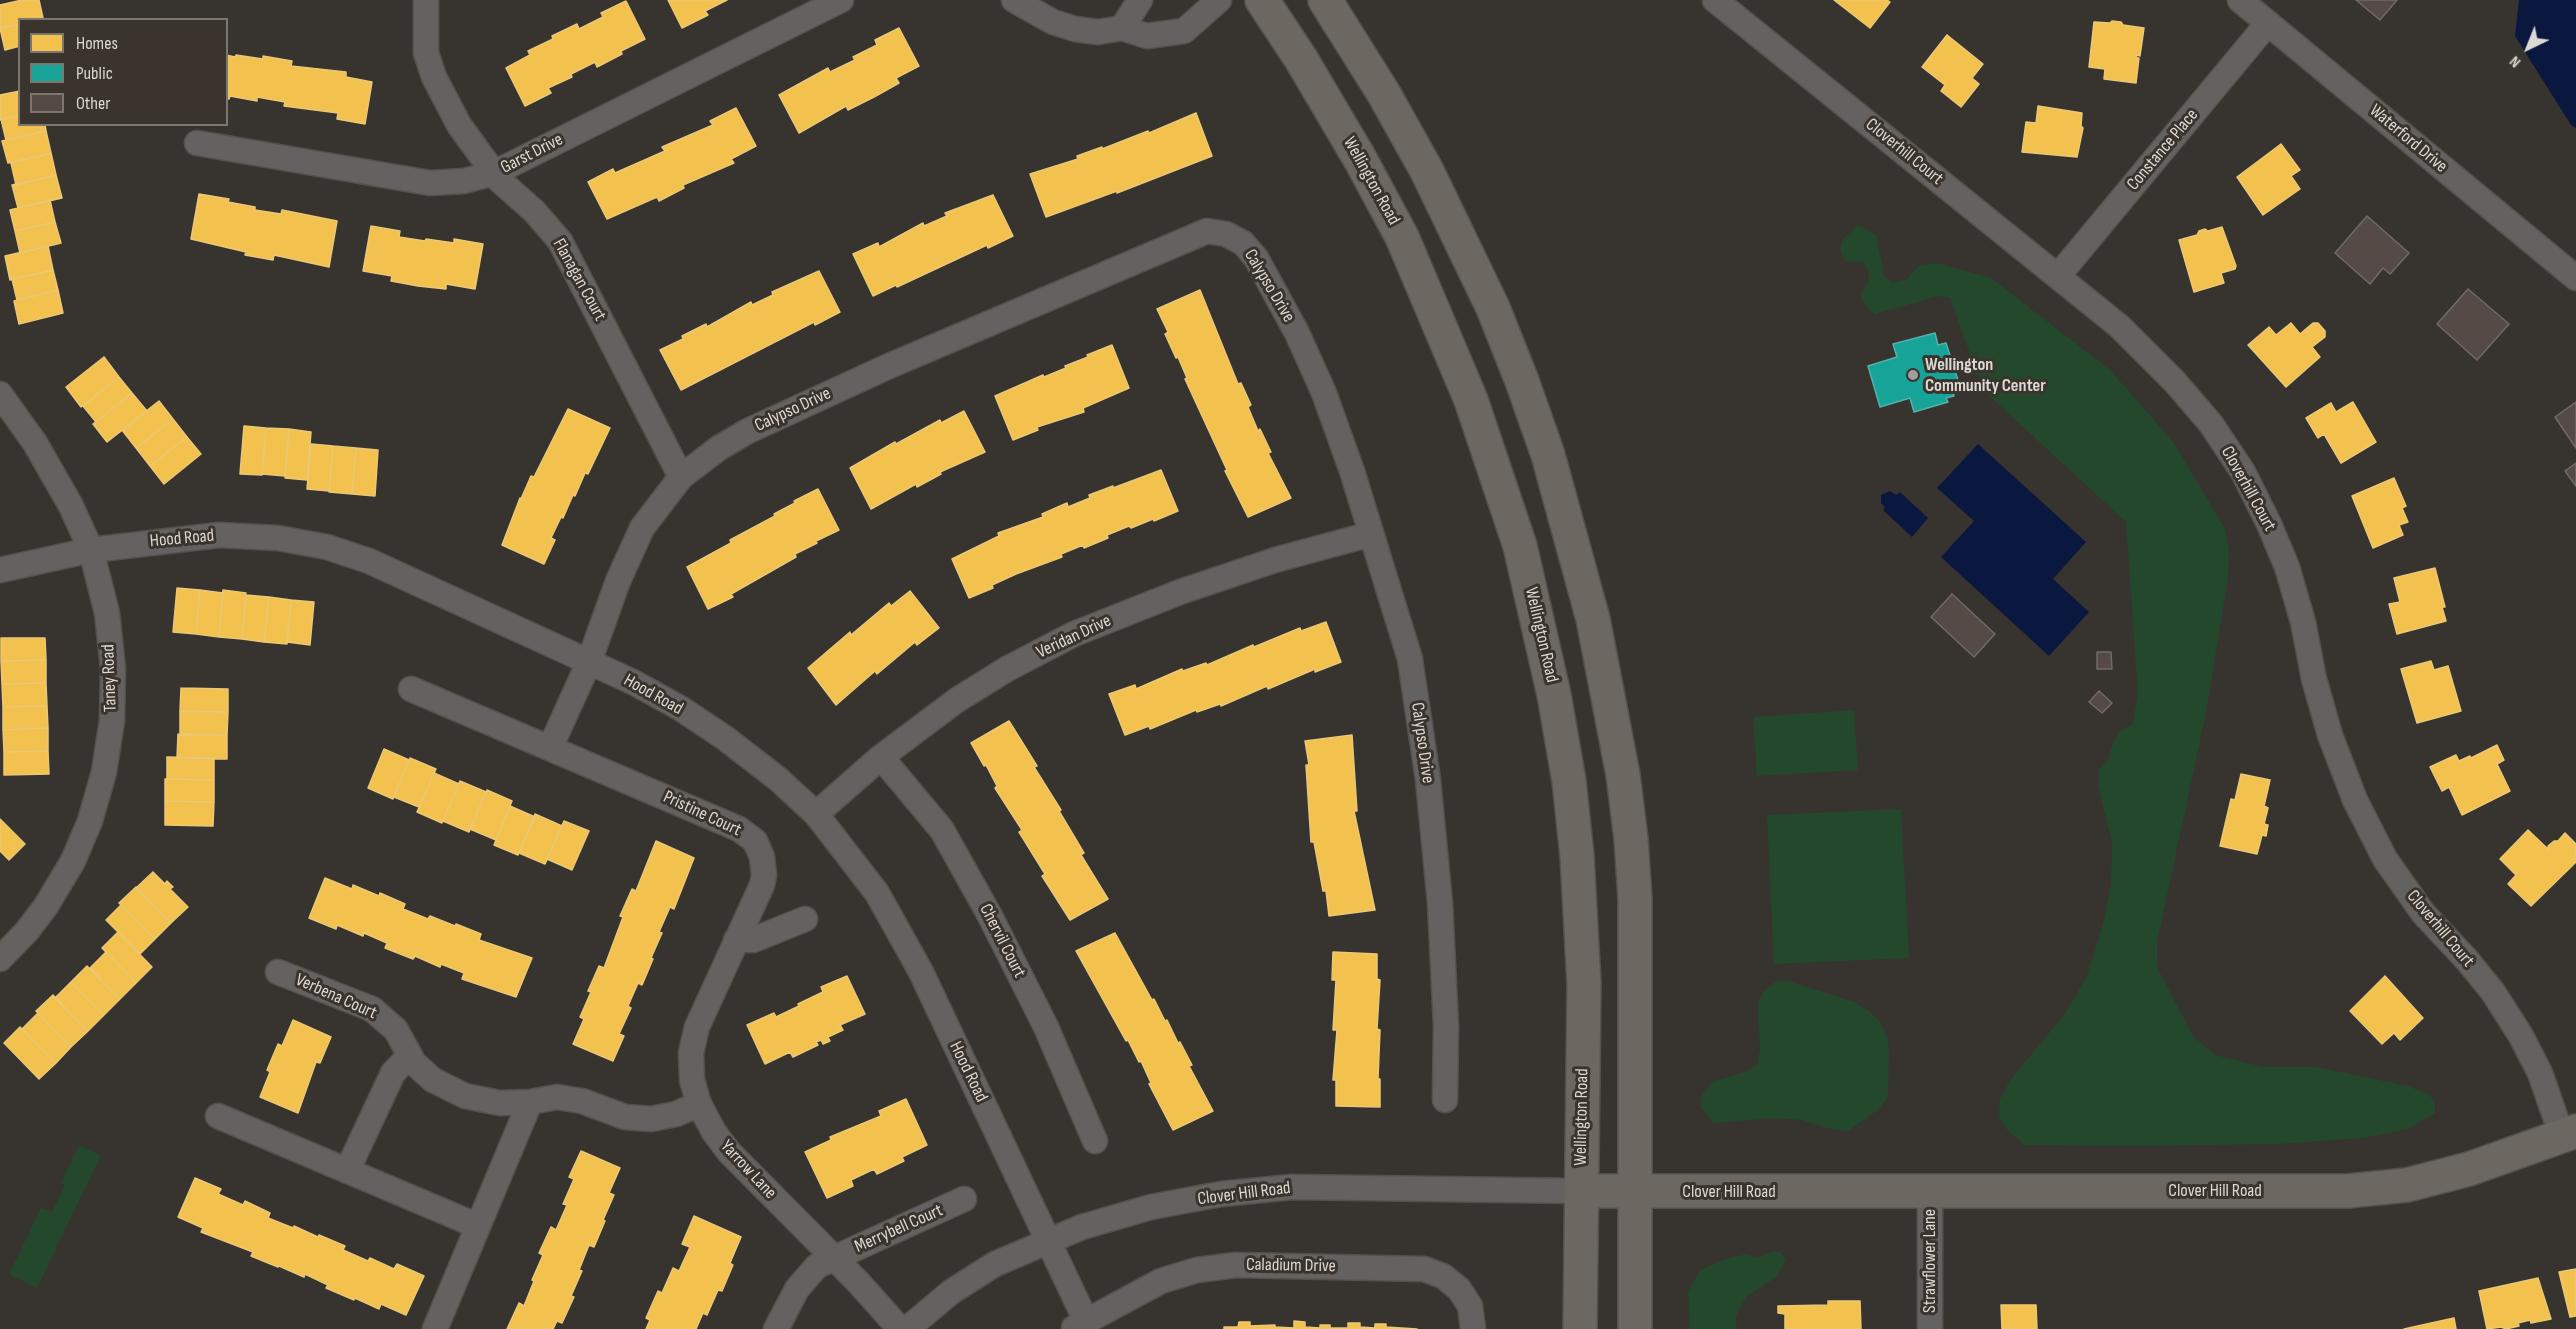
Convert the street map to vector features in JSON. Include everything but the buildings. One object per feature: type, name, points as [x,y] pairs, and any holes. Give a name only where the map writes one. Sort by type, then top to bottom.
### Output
[{"type":"main road","name":"Wellington Road","points":[[1262,0],[1301,58],[1402,237],[1471,400],[1520,546],[1554,695],[1569,781],[1577,856],[1584,984],[1580,1329]]},
{"type":"main road","points":[[1325,0],[1383,93],[1427,171],[1493,308],[1548,455],[1593,619],[1623,775],[1635,899],[1635,1329]]},
{"type":"main road","name":"Clover Hill Road","points":[[1581,1191],[2348,1191],[2407,1185],[2459,1172],[2569,1133]]},
{"type":"street","name":"Flanagan Court","points":[[426,0],[426,53],[434,77],[459,125],[494,173],[534,211],[569,255],[681,477]]},
{"type":"street","name":"Garst Drive","points":[[197,143],[430,183],[464,182],[494,173],[841,0]]},
{"type":"street","points":[[1014,0],[1053,22],[1075,29],[1098,32],[1122,28],[1147,36],[1184,31],[1219,0]]},
{"type":"street","points":[[1122,28],[1140,0]]},
{"type":"street","name":"Cloverhill Court","points":[[1715,0],[2119,326],[2175,382],[2211,424],[2243,472],[2287,567],[2303,622],[2317,690],[2330,735],[2355,800],[2385,859],[2417,904],[2487,984],[2521,1036],[2569,1133]]},
{"type":"street","name":"Waterford Drive","points":[[2240,0],[2576,278]]},
{"type":"street","name":"Constance Place","points":[[2058,276],[2268,23]]},
{"type":"street","name":"Calypso Drive","points":[[589,662],[618,581],[642,528],[681,477],[719,448],[748,431],[889,366],[1207,231],[1226,234],[1243,243],[1256,258],[1297,333],[1324,393],[1352,471],[1410,659],[1428,780],[1440,903],[1446,1026],[1445,1100]]},
{"type":"street","name":"Taney Road","points":[[0,393],[35,443],[71,506],[91,549],[107,614],[113,668],[112,720],[104,772],[93,813],[73,861],[46,906],[27,931],[0,959]]},
{"type":"street","name":"Veridan Drive","points":[[816,814],[881,756],[957,700],[1007,669],[1074,634],[1180,592],[1275,560],[1371,534]]},
{"type":"street","name":"Hood Road","points":[[0,570],[91,549],[219,535],[279,538],[327,547],[365,559],[633,682],[680,708],[725,738],[816,814],[870,884],[899,930],[1049,1239]]},
{"type":"street","points":[[550,748],[589,662]]},
{"type":"street","name":"Pristine Court","points":[[411,689],[739,829],[755,841],[762,857],[764,875],[762,885],[736,940]]},
{"type":"street","name":"Chervil Court","points":[[881,756],[942,830],[990,916],[1046,1027],[1095,1141]]},
{"type":"street","points":[[736,940],[753,940],[805,919]]},
{"type":"street","name":"Yarrow Lane","points":[[736,940],[697,1027],[692,1053],[693,1080],[699,1104],[714,1132],[729,1152],[834,1258],[900,1329]]},
{"type":"street","name":"Verbena Court","points":[[278,972],[372,1009],[396,1030],[409,1056],[433,1080],[465,1096],[500,1102],[530,1102],[557,1097],[582,1101],[625,1117],[651,1119],[676,1114],[699,1104]]},
{"type":"street","points":[[347,1171],[393,1073],[409,1056]]},
{"type":"street","points":[[435,1329],[530,1102]]},
{"type":"street","points":[[218,1116],[478,1226]]},
{"type":"street","name":"Clover Hill Road","points":[[907,1329],[951,1292],[995,1264],[1049,1239],[1151,1207],[1221,1194],[1280,1188],[1581,1191]]},
{"type":"street","name":"Strawflower Lane","points":[[1930,1192],[1930,1329]]},
{"type":"street","name":"Merrybell Court","points":[[776,1329],[797,1289],[817,1266],[964,1199]]},
{"type":"street","name":"Caladium Drive","points":[[1049,1239],[1079,1325],[1161,1281],[1197,1270],[1236,1265],[1424,1269],[1443,1276],[1459,1289],[1470,1306],[1473,1329]]},
{"type":"green space","points":[[1858,225],[1876,235],[1884,276],[1892,283],[1907,279],[1919,266],[1937,263],[1991,278],[2110,370],[2174,443],[2225,529],[2229,551],[2228,577],[2206,713],[2157,942],[2157,967],[2193,1036],[2215,1055],[2263,1067],[2316,1067],[2408,1086],[2430,1095],[2435,1104],[2435,1113],[2408,1129],[2363,1138],[2279,1144],[2025,1145],[2008,1131],[1999,1116],[2000,1099],[2011,1079],[2064,1015],[2086,978],[2103,925],[2111,886],[2112,843],[2098,785],[2099,770],[2108,760],[2119,732],[2132,725],[2138,696],[2126,522],[1983,390],[1950,298],[1938,296],[1875,314],[1867,308],[1861,297],[1862,290],[1868,284],[1869,271],[1863,262],[1845,261],[1840,251],[1843,239]]},
{"type":"green space","points":[[1854,710],[1858,770],[1757,776],[1753,717]]},
{"type":"green space","points":[[1901,809],[1909,958],[1774,964],[1767,815]]},
{"type":"green space","points":[[1788,981],[1854,1002],[1869,1011],[1881,1023],[1887,1038],[1888,1097],[1878,1110],[1848,1131],[1827,1128],[1802,1120],[1773,1118],[1714,1123],[1701,1108],[1702,1095],[1714,1081],[1746,1072],[1757,1065],[1760,1050],[1758,1001],[1764,991],[1775,982]]},
{"type":"green space","points":[[79,1145],[101,1155],[37,1288],[9,1274],[41,1208],[52,1212],[65,1185],[61,1183]]},
{"type":"green space","points":[[1772,1252],[1780,1252],[1786,1260],[1776,1277],[1746,1297],[1736,1316],[1736,1329],[1690,1329],[1688,1292],[1700,1270],[1726,1259],[1747,1254],[1757,1258]]},
{"type":"water","points":[[2519,0],[2576,0],[2576,128],[2571,125],[2515,36]]},
{"type":"water","points":[[1978,444],[2086,542],[2053,579],[2089,612],[2049,656],[1941,557],[1974,521],[1937,488]]},
{"type":"water","points":[[1890,491],[1896,495],[1900,492],[1928,518],[1912,537],[1883,510],[1885,507],[1881,503],[1881,495]]},
{"type":"place","name":"Wellington Community Center","points":[[1913,375]]}]
